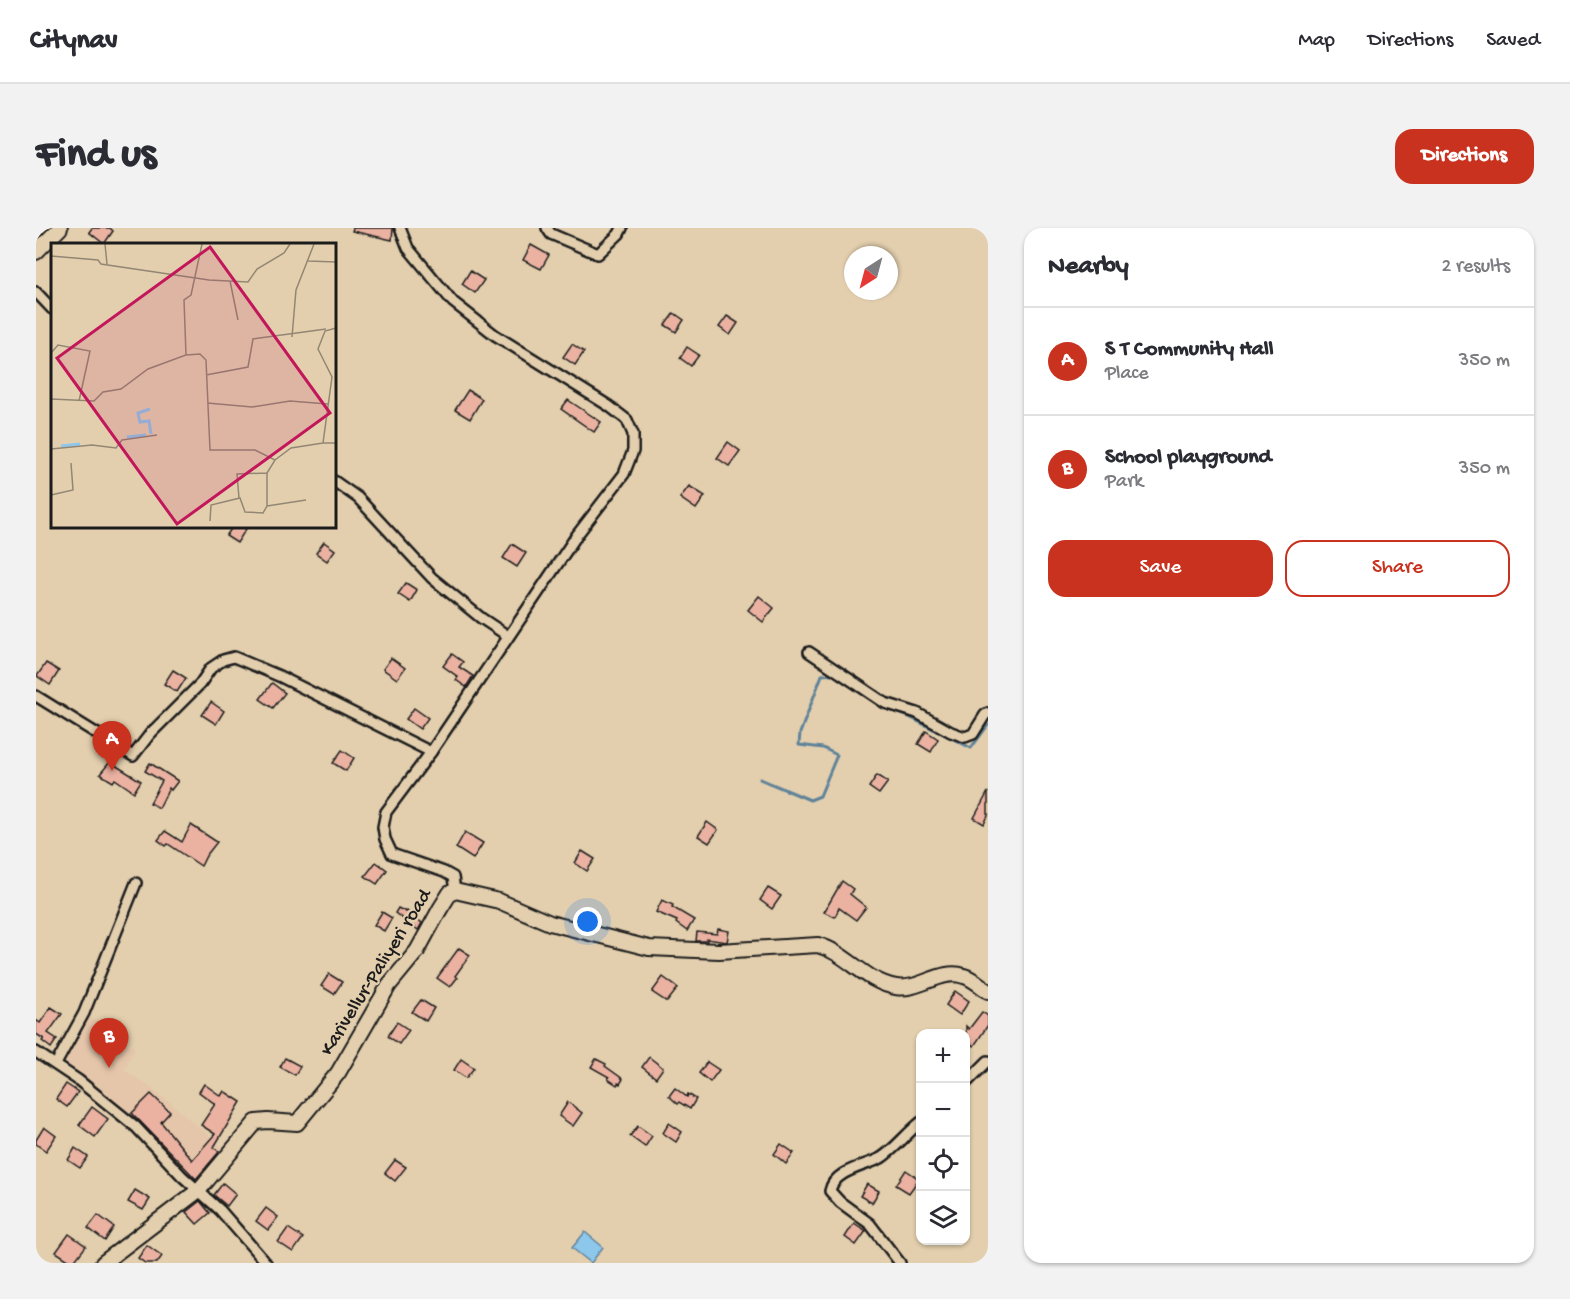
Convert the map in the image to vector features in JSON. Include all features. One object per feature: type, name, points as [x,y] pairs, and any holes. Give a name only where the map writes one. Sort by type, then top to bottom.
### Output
[{"type":"main road","points":[[36,252],[60,228]]},
{"type":"main road","name":"Karivellur-Paliyeri road","points":[[103,1263],[199,1190],[256,1122],[297,1123],[338,1073],[389,985],[417,951],[450,893],[455,891],[498,901],[550,923],[649,948],[719,951],[818,945],[829,948],[878,982],[898,987],[910,987],[954,974],[965,976],[988,991]]},
{"type":"street","points":[[400,228],[408,248],[453,302],[495,335],[609,406],[627,420],[633,434],[633,451],[624,474],[577,535],[431,752],[386,812],[383,827],[385,839],[392,854],[453,877],[455,891]]},
{"type":"street","points":[[547,228],[551,234],[598,254],[619,234],[622,228]]},
{"type":"street","points":[[36,292],[51,308]]},
{"type":"street","points":[[336,482],[358,498],[432,578],[481,618],[508,636]]},
{"type":"street","points":[[809,651],[885,703],[917,713],[951,732],[965,736],[973,734],[988,713]]},
{"type":"street","points":[[36,696],[132,756],[150,734],[200,684],[211,668],[223,660],[234,657],[279,676],[431,752]]},
{"type":"street","points":[[56,1064],[84,1013],[136,883]]},
{"type":"street","points":[[36,1052],[56,1064],[136,1126],[182,1176],[220,1210],[266,1263]]},
{"type":"street","points":[[970,1079],[988,1061]]},
{"type":"street","points":[[900,1263],[880,1234],[840,1202],[830,1191],[834,1182],[845,1173],[880,1158],[916,1126]]},
{"type":"shaded area","points":[[86,1015],[135,1048],[124,1069],[167,1100],[226,1150],[199,1185],[186,1176],[140,1124],[112,1100],[60,1063]]},
{"type":"water","points":[[585,1232],[603,1247],[591,1263],[572,1248]]},
{"type":"building","points":[[92,228],[110,228],[113,231],[105,243],[89,232]]},
{"type":"building","points":[[353,228],[393,228],[392,240],[352,231]]},
{"type":"building","points":[[531,245],[549,255],[541,269],[523,260]]},
{"type":"building","points":[[470,271],[484,280],[475,293],[462,284]]},
{"type":"building","points":[[674,313],[684,320],[676,332],[665,325]]},
{"type":"building","points":[[727,316],[738,323],[730,335],[719,327]]},
{"type":"building","points":[[572,344],[584,352],[575,365],[563,357]]},
{"type":"building","points":[[687,347],[699,355],[691,366],[680,358]]},
{"type":"building","points":[[468,390],[482,399],[470,419],[455,410]]},
{"type":"building","points":[[568,400],[601,422],[594,432],[561,409]]},
{"type":"building","points":[[728,442],[740,451],[729,466],[717,458]]},
{"type":"building","points":[[689,486],[705,496],[696,509],[680,498]]},
{"type":"building","points":[[232,528],[246,529],[237,543],[226,536]]},
{"type":"building","points":[[324,542],[335,550],[327,561],[316,553]]},
{"type":"building","points":[[512,544],[526,553],[517,567],[503,558]]},
{"type":"building","points":[[406,583],[417,590],[410,602],[398,594]]},
{"type":"building","points":[[759,596],[774,608],[763,622],[748,610]]},
{"type":"building","points":[[452,654],[463,662],[459,667],[473,676],[466,687],[456,680],[458,677],[443,666]]},
{"type":"building","points":[[391,658],[405,668],[397,679],[383,669]]},
{"type":"building","points":[[46,663],[59,671],[50,685],[37,676]]},
{"type":"building","points":[[173,670],[186,678],[177,692],[164,684]]},
{"type":"building","points":[[272,683],[285,693],[273,708],[260,699]]},
{"type":"building","points":[[211,702],[224,711],[216,724],[202,715]]},
{"type":"building","points":[[414,708],[428,718],[420,729],[406,719]]},
{"type":"building","points":[[926,731],[938,739],[931,752],[918,744]]},
{"type":"building","points":[[342,750],[354,758],[346,771],[333,763]]},
{"type":"building","points":[[110,762],[141,781],[134,792],[115,779],[113,782],[100,774]]},
{"type":"building","points":[[150,763],[178,781],[171,790],[169,788],[159,808],[150,803],[162,781],[145,771]]},
{"type":"building","points":[[877,775],[888,782],[879,794],[869,787]]},
{"type":"building","points":[[988,792],[988,816],[984,824],[974,818]]},
{"type":"building","points":[[707,822],[718,830],[709,843],[698,836]]},
{"type":"building","points":[[191,825],[217,842],[201,866],[158,840],[165,831],[182,842]]},
{"type":"building","points":[[465,832],[483,843],[473,859],[456,848]]},
{"type":"building","points":[[582,851],[595,859],[587,871],[575,863]]},
{"type":"building","points":[[376,862],[387,870],[377,884],[365,876]]},
{"type":"building","points":[[842,881],[853,889],[850,894],[866,907],[856,920],[839,908],[835,917],[824,912]]},
{"type":"building","points":[[768,888],[781,896],[772,909],[760,900]]},
{"type":"building","points":[[662,900],[694,920],[687,931],[676,923],[677,921],[656,912]]},
{"type":"building","points":[[398,908],[407,911],[422,923],[418,930],[395,913]]},
{"type":"building","points":[[382,912],[392,918],[384,931],[374,925]]},
{"type":"building","points":[[718,929],[729,931],[727,942],[707,939],[707,941],[696,941],[697,932],[717,934]]},
{"type":"building","points":[[459,948],[470,955],[450,987],[437,978]]},
{"type":"building","points":[[329,974],[342,982],[334,994],[321,986]]},
{"type":"building","points":[[663,977],[678,988],[667,1002],[652,992]]},
{"type":"building","points":[[955,991],[969,1001],[960,1015],[946,1005]]},
{"type":"building","points":[[421,1000],[434,1008],[426,1021],[412,1012]]},
{"type":"building","points":[[51,1007],[62,1014],[48,1033],[57,1039],[51,1048],[42,1041],[44,1039],[36,1034],[36,1020],[40,1023]]},
{"type":"building","points":[[982,1012],[988,1016],[988,1025],[974,1046],[970,1043],[969,1029]]},
{"type":"building","points":[[397,1022],[409,1030],[399,1044],[388,1036]]},
{"type":"building","points":[[649,1057],[663,1068],[656,1078],[642,1067]]},
{"type":"building","points":[[285,1058],[300,1066],[295,1075],[280,1067]]},
{"type":"building","points":[[461,1059],[474,1068],[466,1078],[454,1070]]},
{"type":"building","points":[[596,1059],[606,1064],[605,1066],[623,1079],[620,1084],[617,1085],[608,1079],[609,1077],[591,1067]]},
{"type":"building","points":[[707,1062],[719,1070],[710,1082],[699,1073]]},
{"type":"building","points":[[66,1084],[78,1092],[67,1107],[56,1099]]},
{"type":"building","points":[[204,1084],[221,1096],[224,1091],[241,1102],[214,1147],[219,1152],[196,1179],[132,1113],[151,1094],[170,1112],[161,1122],[192,1160],[215,1134],[201,1125],[215,1104],[199,1092]]},
{"type":"building","points":[[675,1088],[687,1097],[688,1094],[696,1099],[690,1109],[679,1102],[678,1104],[669,1096]]},
{"type":"building","points":[[568,1102],[582,1113],[573,1126],[559,1116]]},
{"type":"building","points":[[92,1107],[108,1119],[95,1137],[79,1125]]},
{"type":"building","points":[[669,1123],[682,1132],[676,1142],[663,1133]]},
{"type":"building","points":[[638,1126],[652,1136],[645,1147],[630,1136]]},
{"type":"building","points":[[44,1127],[56,1136],[46,1151],[36,1144]]},
{"type":"building","points":[[781,1144],[794,1153],[786,1164],[774,1154]]},
{"type":"building","points":[[75,1148],[88,1157],[80,1168],[68,1160]]},
{"type":"building","points":[[395,1160],[406,1167],[395,1181],[385,1173]]},
{"type":"building","points":[[906,1170],[916,1177],[916,1183],[909,1193],[896,1185]]},
{"type":"building","points":[[223,1183],[236,1194],[227,1206],[214,1195]]},
{"type":"building","points":[[867,1184],[879,1191],[872,1203],[860,1196]]},
{"type":"building","points":[[135,1190],[150,1199],[143,1210],[128,1202]]},
{"type":"building","points":[[200,1201],[210,1213],[197,1224],[186,1212]]},
{"type":"building","points":[[266,1208],[278,1217],[268,1230],[256,1221]]},
{"type":"building","points":[[98,1215],[114,1227],[105,1241],[88,1228]]},
{"type":"building","points":[[854,1223],[866,1231],[856,1245],[845,1237]]},
{"type":"building","points":[[288,1228],[303,1238],[293,1252],[278,1242]]},
{"type":"building","points":[[69,1234],[86,1246],[73,1263],[56,1252]]},
{"type":"building","points":[[147,1245],[162,1256],[157,1263],[145,1263],[138,1258]]},
{"type":"waterway","points":[[760,779],[810,800],[820,796],[837,755],[823,748],[799,745],[800,733],[822,675],[834,674],[884,707],[971,748],[988,725]]},
{"type":"place","name":"S T Community Hall","points":[[112,771]]},
{"type":"place","name":"School playground","points":[[109,1068]]}]
